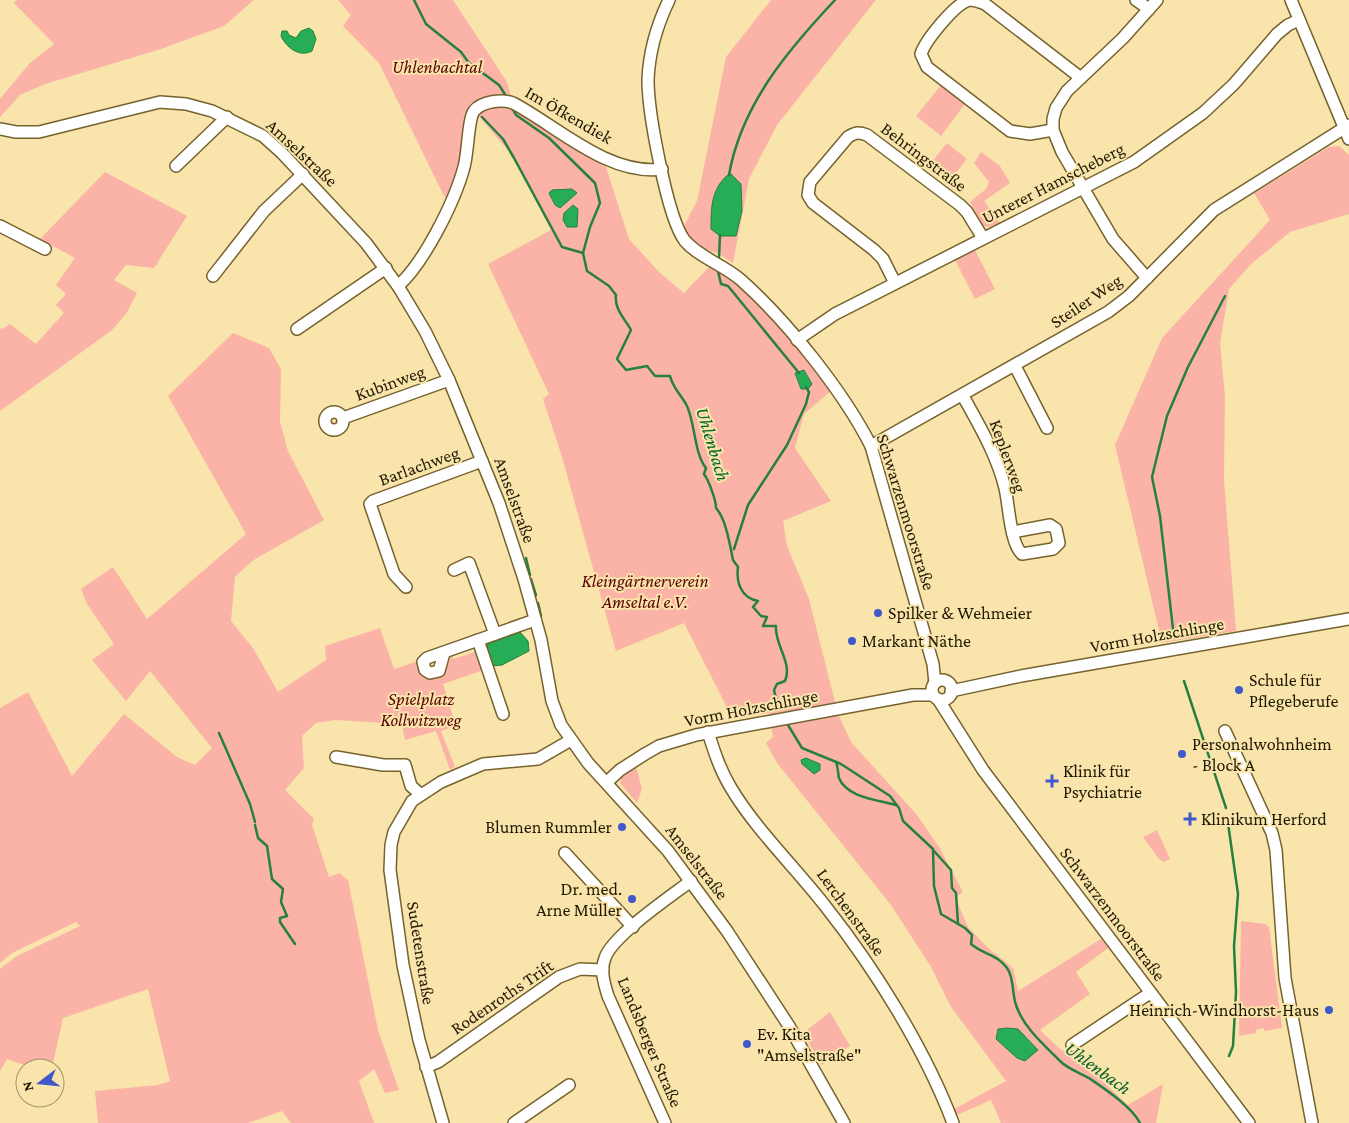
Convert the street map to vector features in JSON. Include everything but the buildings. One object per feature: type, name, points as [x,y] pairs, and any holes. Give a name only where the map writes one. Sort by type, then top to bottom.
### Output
[{"type":"street","name":"Schwarzenmoorstraße","points":[[669,0],[657,26],[648,80],[652,116],[662,170],[674,220],[684,240],[693,249],[730,270],[750,288],[797,340],[843,398],[871,446],[933,664],[955,723],[983,770],[1249,1123]]},
{"type":"street","points":[[1053,130],[1030,134],[1010,131],[927,68],[921,54],[925,45],[962,1],[970,0],[985,4],[1081,78]]},
{"type":"street","points":[[1136,0],[1149,9]]},
{"type":"street","points":[[1147,278],[1114,239],[1062,152],[1053,130],[1053,119],[1060,99],[1123,38],[1157,0]]},
{"type":"street","points":[[1291,0],[1347,131]]},
{"type":"street","name":"Unterer Hamscheberg","points":[[797,340],[834,314],[1134,162],[1203,113],[1239,78],[1277,34],[1288,24],[1299,20]]},
{"type":"street","name":"Im Öfkendiek","points":[[398,286],[407,278],[420,260],[445,214],[464,167],[470,143],[471,118],[477,108],[500,101],[513,103],[596,154],[629,166],[662,170]]},
{"type":"street","name":"Amselstraße","points":[[0,129],[16,132],[39,132],[160,102],[186,104],[227,117],[263,136],[340,213],[386,268],[398,286],[425,331],[448,380],[512,538],[535,620],[552,701],[561,725],[571,740],[691,881],[764,985],[844,1123]]},
{"type":"street","points":[[176,166],[227,117]]},
{"type":"street","name":"Steiler Weg","points":[[871,446],[964,396],[1108,312],[1129,296],[1214,210],[1347,131]]},
{"type":"street","name":"Behringstraße","points":[[895,282],[883,260],[874,250],[813,202],[808,195],[810,182],[848,137],[854,133],[860,132],[867,135],[960,205],[983,238]]},
{"type":"street","points":[[213,276],[264,210],[303,174]]},
{"type":"street","points":[[0,226],[45,249]]},
{"type":"street","points":[[297,329],[386,268]]},
{"type":"street","points":[[1015,366],[1047,428]]},
{"type":"street","name":"Kubinweg","points":[[343,418],[448,380]]},
{"type":"street","name":"Keplerweg","points":[[964,396],[997,464],[1004,486],[1013,532]]},
{"type":"street","name":"Barlachweg","points":[[406,587],[394,574],[370,504],[373,501],[482,461]]},
{"type":"street","points":[[454,570],[469,563],[495,634]]},
{"type":"street","name":"Vorm Holzschlinge","points":[[607,782],[632,761],[659,746],[708,732],[913,696],[941,689],[1349,619]]},
{"type":"street","points":[[444,653],[535,620]]},
{"type":"street","points":[[478,640],[503,714]]},
{"type":"street","points":[[1225,731],[1272,833],[1276,850],[1285,978],[1312,1123]]},
{"type":"street","name":"Lerchenstraße","points":[[708,732],[723,774],[736,796],[833,915],[882,987],[926,1066],[953,1123]]},
{"type":"street","name":"Sudetenstraße","points":[[443,1123],[426,1067],[403,965],[390,856],[392,839],[406,809],[420,794],[441,782],[476,766],[538,760],[571,740]]},
{"type":"street","points":[[336,756],[383,765],[405,765],[411,786],[420,794]]},
{"type":"street","points":[[565,853],[633,927]]},
{"type":"street","name":"Landsberger Straße","points":[[665,1123],[611,1004],[603,970],[609,949],[633,927],[691,881]]},
{"type":"street","name":"Rodenroths Trift","points":[[426,1067],[438,1062],[559,977],[580,969],[603,970]]},
{"type":"street","points":[[1072,1045],[1150,993]]},
{"type":"street","points":[[514,1123],[569,1085]]},
{"type":"green space","points":[[17,0],[254,0],[224,26],[161,49],[45,84],[20,95],[0,117],[0,99],[30,63],[54,44],[14,3]]},
{"type":"green space","points":[[338,0],[453,0],[507,82],[513,104],[604,161],[629,239],[659,272],[684,293],[711,265],[744,291],[776,323],[831,391],[804,414],[795,448],[831,501],[783,521],[787,546],[809,599],[835,702],[833,703],[851,742],[917,815],[939,847],[963,892],[955,897],[968,927],[989,949],[1013,968],[1018,991],[1101,939],[1108,948],[1076,972],[1090,994],[1040,1030],[1061,1050],[1073,1054],[1128,1105],[1163,1084],[1156,1123],[1001,1123],[991,1100],[957,1115],[954,1109],[1006,1081],[951,1007],[931,967],[891,905],[777,763],[766,743],[773,737],[769,713],[733,719],[684,623],[616,651],[562,457],[543,399],[549,394],[488,264],[551,230],[512,155],[476,113],[449,201],[443,194],[379,63],[343,26],[351,15]]},
{"type":"green space","points":[[771,0],[876,0],[777,125],[749,179],[733,263],[719,254],[700,247],[685,232],[685,224],[697,201],[726,57]]},
{"type":"green space","points":[[941,85],[965,104],[941,136],[916,116]]},
{"type":"green space","points":[[947,143],[967,159],[948,183],[928,167]]},
{"type":"green space","points":[[1339,146],[1349,155],[1349,214],[1290,232],[1251,264],[1229,289],[1220,343],[1225,396],[1224,480],[1236,631],[1162,643],[1115,445],[1162,338],[1270,220],[1254,193],[1329,147]]},
{"type":"green space","points":[[981,152],[1000,166],[1010,183],[984,201],[1000,223],[989,227],[983,226],[970,202],[986,189],[989,182],[974,163]]},
{"type":"green space","points":[[105,172],[187,216],[154,268],[126,265],[114,280],[137,293],[126,314],[112,330],[0,411],[0,328],[2,329],[10,324],[36,344],[64,313],[56,305],[66,294],[56,285],[75,258],[40,239]]},
{"type":"green space","points":[[975,250],[995,289],[975,299],[955,260]]},
{"type":"green space","name":"Spielplatz Kollwitzweg","points":[[233,333],[269,348],[281,369],[280,422],[288,451],[324,520],[252,561],[235,577],[231,621],[253,648],[278,692],[326,660],[325,646],[380,628],[394,669],[418,661],[430,678],[436,678],[445,673],[452,653],[453,659],[478,651],[484,670],[443,684],[456,726],[441,731],[455,767],[450,770],[436,731],[405,740],[402,724],[335,720],[316,723],[302,736],[304,768],[285,790],[314,819],[312,825],[329,877],[339,873],[348,880],[378,1030],[399,1090],[385,1093],[374,1069],[359,1081],[374,1123],[291,1123],[282,1111],[248,1123],[98,1123],[95,1091],[158,1085],[170,1081],[148,989],[63,1018],[54,1058],[15,1058],[15,1062],[7,1059],[0,1071],[0,969],[17,956],[80,926],[76,922],[12,953],[0,963],[0,708],[28,692],[72,776],[124,714],[177,757],[195,765],[212,748],[150,671],[126,701],[92,660],[114,644],[87,604],[81,589],[113,567],[147,619],[246,534],[168,396]]},
{"type":"green space","points":[[636,767],[642,789],[637,803],[620,783],[621,778]]},
{"type":"green space","points":[[1157,830],[1170,859],[1164,862],[1159,859],[1143,837]]},
{"type":"green space","points":[[1241,921],[1265,924],[1269,927],[1282,1028],[1265,1031],[1263,1028],[1256,1030],[1256,1033],[1239,1036]]},
{"type":"green space","points":[[830,1012],[850,1046],[822,1065],[803,1033]]},
{"type":"shaded area","points":[[309,28],[313,31],[316,39],[312,51],[307,53],[294,50],[286,44],[281,36],[282,31],[287,31],[289,35],[296,38],[301,31]]},
{"type":"shaded area","points":[[730,173],[741,184],[742,211],[736,236],[720,236],[711,229],[713,198],[719,185]]},
{"type":"shaded area","points":[[572,189],[577,193],[560,208],[555,205],[549,193],[552,190]]},
{"type":"shaded area","points":[[573,205],[578,209],[577,227],[567,227],[563,220],[564,213]]},
{"type":"shaded area","points":[[804,370],[812,384],[808,389],[801,389],[795,373]]},
{"type":"shaded area","points":[[520,632],[528,641],[529,651],[502,665],[492,666],[486,649],[488,644]]},
{"type":"shaded area","points":[[806,758],[820,764],[820,770],[814,774],[802,764],[801,760]]},
{"type":"shaded area","points":[[998,1029],[1018,1029],[1038,1050],[1025,1061],[1017,1058],[996,1039]]},
{"type":"waterway","name":"Uhlenbach","points":[[414,0],[426,24],[461,52],[469,63],[499,85],[506,96]]},
{"type":"waterway","points":[[729,175],[735,149],[755,102],[784,59],[835,0]]},
{"type":"waterway","name":"Uhlenbach","points":[[512,108],[516,115],[549,138],[595,183],[600,203],[590,227],[583,253],[587,271],[609,286],[616,295],[618,309],[631,330],[617,359],[626,370],[647,366],[655,376],[670,376],[686,404],[699,454],[706,468],[704,474],[712,491],[716,508],[725,525],[733,560],[738,567],[739,584],[747,597],[758,601],[753,607],[761,616],[767,617],[763,626],[776,626],[776,633],[787,667],[785,681],[777,684],[774,690],[778,707]]},
{"type":"waterway","points":[[482,117],[503,139],[562,247],[583,253]]},
{"type":"waterway","points":[[719,258],[720,235]]},
{"type":"waterway","points":[[718,271],[721,284],[728,286],[799,373]]},
{"type":"waterway","points":[[1173,629],[1160,516],[1152,477],[1167,416],[1188,367],[1225,296]]},
{"type":"waterway","points":[[734,549],[748,505],[787,445],[806,404],[809,392],[806,387]]},
{"type":"waterway","points":[[526,558],[530,575]]},
{"type":"waterway","points":[[531,579],[536,595]]},
{"type":"waterway","points":[[538,603],[541,616]]},
{"type":"waterway","points":[[1184,681],[1226,808]]},
{"type":"waterway","name":"Uhlenbach","points":[[788,725],[802,748],[841,764],[890,796],[899,808],[903,821],[933,849],[934,886],[941,914],[965,928],[972,935],[971,944],[995,957],[1007,968],[1011,976],[1019,1013],[1041,1042],[1063,1064],[1089,1078],[1118,1099],[1140,1123]]},
{"type":"waterway","points":[[219,733],[250,804],[255,822]]},
{"type":"waterway","points":[[836,762],[839,778],[849,790],[864,797],[896,805]]},
{"type":"waterway","points":[[1228,823],[1238,894],[1234,946],[1236,992],[1233,1046],[1229,1056]]},
{"type":"waterway","points":[[255,825],[258,838],[267,846],[272,879],[283,889],[281,902],[287,916],[280,918],[280,922],[295,944]]},
{"type":"waterway","name":"Uhlenbach","points":[[934,851],[951,870],[952,888],[956,893],[958,924]]},
{"type":"place","name":"Spilker & Wehmeier","points":[[878,613]]},
{"type":"place","name":"Markant Näthe","points":[[852,641]]},
{"type":"place","name":"Schule für Pflegeberufe","points":[[1239,690]]},
{"type":"place","name":"Personalwohnheim - Block A","points":[[1182,754]]},
{"type":"place","name":"Klinik für Psychiatrie","points":[[1052,781]]},
{"type":"place","name":"Klinikum Herford","points":[[1190,819]]},
{"type":"place","name":"Blumen Rummler","points":[[622,827]]},
{"type":"place","name":"Dr. med. Arne Müller","points":[[632,899]]},
{"type":"place","name":"Heinrich-Windhorst-Haus","points":[[1329,1010]]},
{"type":"place","name":"Ev. Kita \"Amselstraße\"","points":[[747,1044]]},
{"type":"park label","name":"Uhlenbachtal","points":[[437,67]]},
{"type":"park label","name":"Kleingärtnerverein Amseltal e.V.","points":[[645,591]]}]
